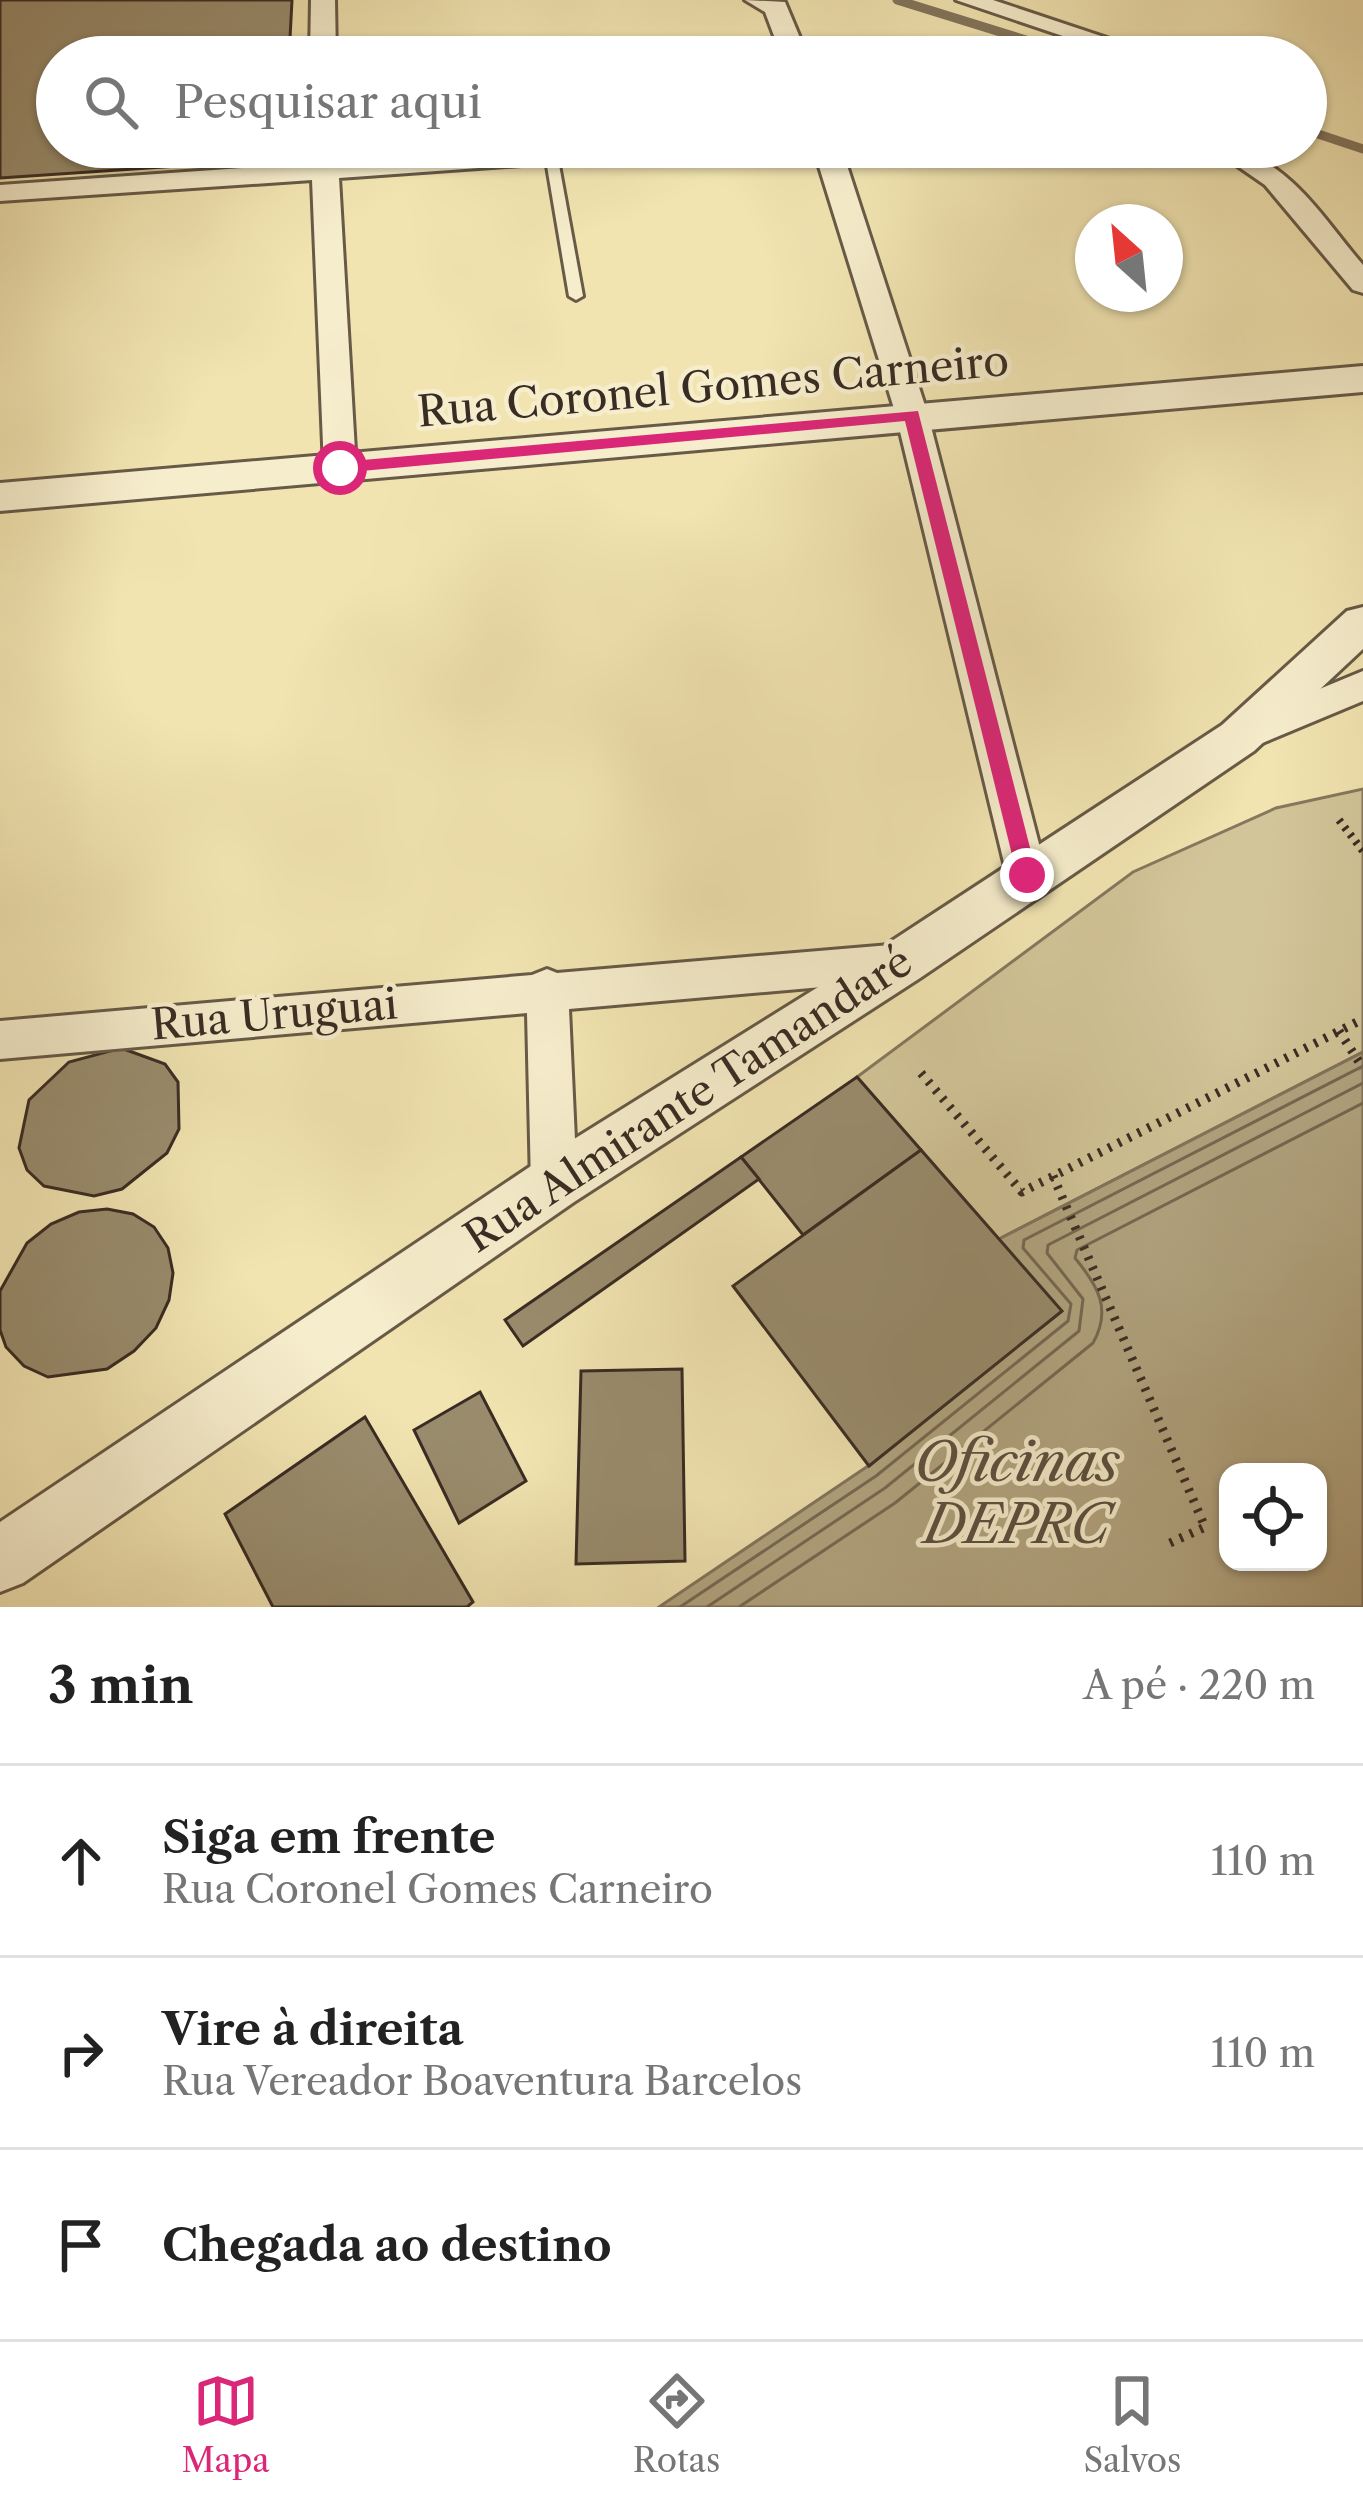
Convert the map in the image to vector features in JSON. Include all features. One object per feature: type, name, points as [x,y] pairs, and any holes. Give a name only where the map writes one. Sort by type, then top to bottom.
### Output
[{"type":"street","points":[[323,0],[323,36]]},
{"type":"street","points":[[968,0],[1084,36]]},
{"type":"street","points":[[767,3],[784,36]]},
{"type":"street","points":[[0,193],[232,168]]},
{"type":"street","points":[[325,168],[340,468]]},
{"type":"street","points":[[834,168],[912,415],[1027,875]]},
{"type":"street","points":[[1257,168],[1275,179],[1363,284]]},
{"type":"street","name":"Rua Coronel Gomes Carneiro","points":[[0,496],[1363,379]]},
{"type":"street","name":"Rua Almirante Tamandaré","points":[[0,1559],[554,1183],[902,962],[1238,738],[1363,623]]},
{"type":"street","points":[[1238,738],[1363,685]]},
{"type":"street","name":"Rua Uruguai","points":[[0,1040],[547,988],[902,962]]},
{"type":"street","points":[[547,988],[554,1183]]},
{"type":"lane","points":[[553,168],[576,296]]},
{"type":"path","points":[[1339,820],[1363,851]]},
{"type":"path","points":[[921,1073],[1022,1192],[1363,1019]]},
{"type":"path","points":[[1339,1031],[1363,1068]]},
{"type":"path","points":[[1053,1176],[1205,1527],[1170,1543]]},
{"type":"shaded area","points":[[1363,789],[1363,1052],[999,1239],[857,1077],[1133,872],[1276,808]]},
{"type":"water","name":"Oficinas DEPRC","points":[[1363,1052],[1363,1607],[659,1607],[868,1466],[1061,1312],[999,1239]]},
{"type":"building","points":[[0,0],[292,0],[290,36],[36,36],[36,168],[149,168],[0,178]]},
{"type":"building","points":[[121,1048],[165,1064],[178,1082],[179,1129],[167,1153],[122,1189],[94,1196],[44,1186],[27,1170],[19,1148],[29,1100],[69,1062]]},
{"type":"building","points":[[857,1077],[921,1150],[803,1235],[741,1157]]},
{"type":"building","points":[[921,1150],[1062,1311],[869,1466],[733,1286]]},
{"type":"building","points":[[741,1157],[759,1179],[523,1346],[505,1320]]},
{"type":"building","points":[[107,1209],[133,1214],[154,1227],[168,1248],[173,1273],[169,1300],[156,1328],[107,1369],[48,1377],[24,1366],[6,1347],[0,1330],[0,1291],[27,1243],[51,1224],[79,1212]]},
{"type":"building","points":[[682,1369],[685,1561],[576,1564],[581,1371]]},
{"type":"building","points":[[480,1392],[526,1481],[459,1523],[414,1430]]},
{"type":"building","points":[[365,1417],[473,1602],[467,1607],[273,1607],[225,1514]]},
{"type":"waterway","points":[[897,0],[1013,36]]},
{"type":"waterway","points":[[1327,137],[1363,149]]},
{"type":"route","points":[[340,468],[912,415],[1027,875]]}]
